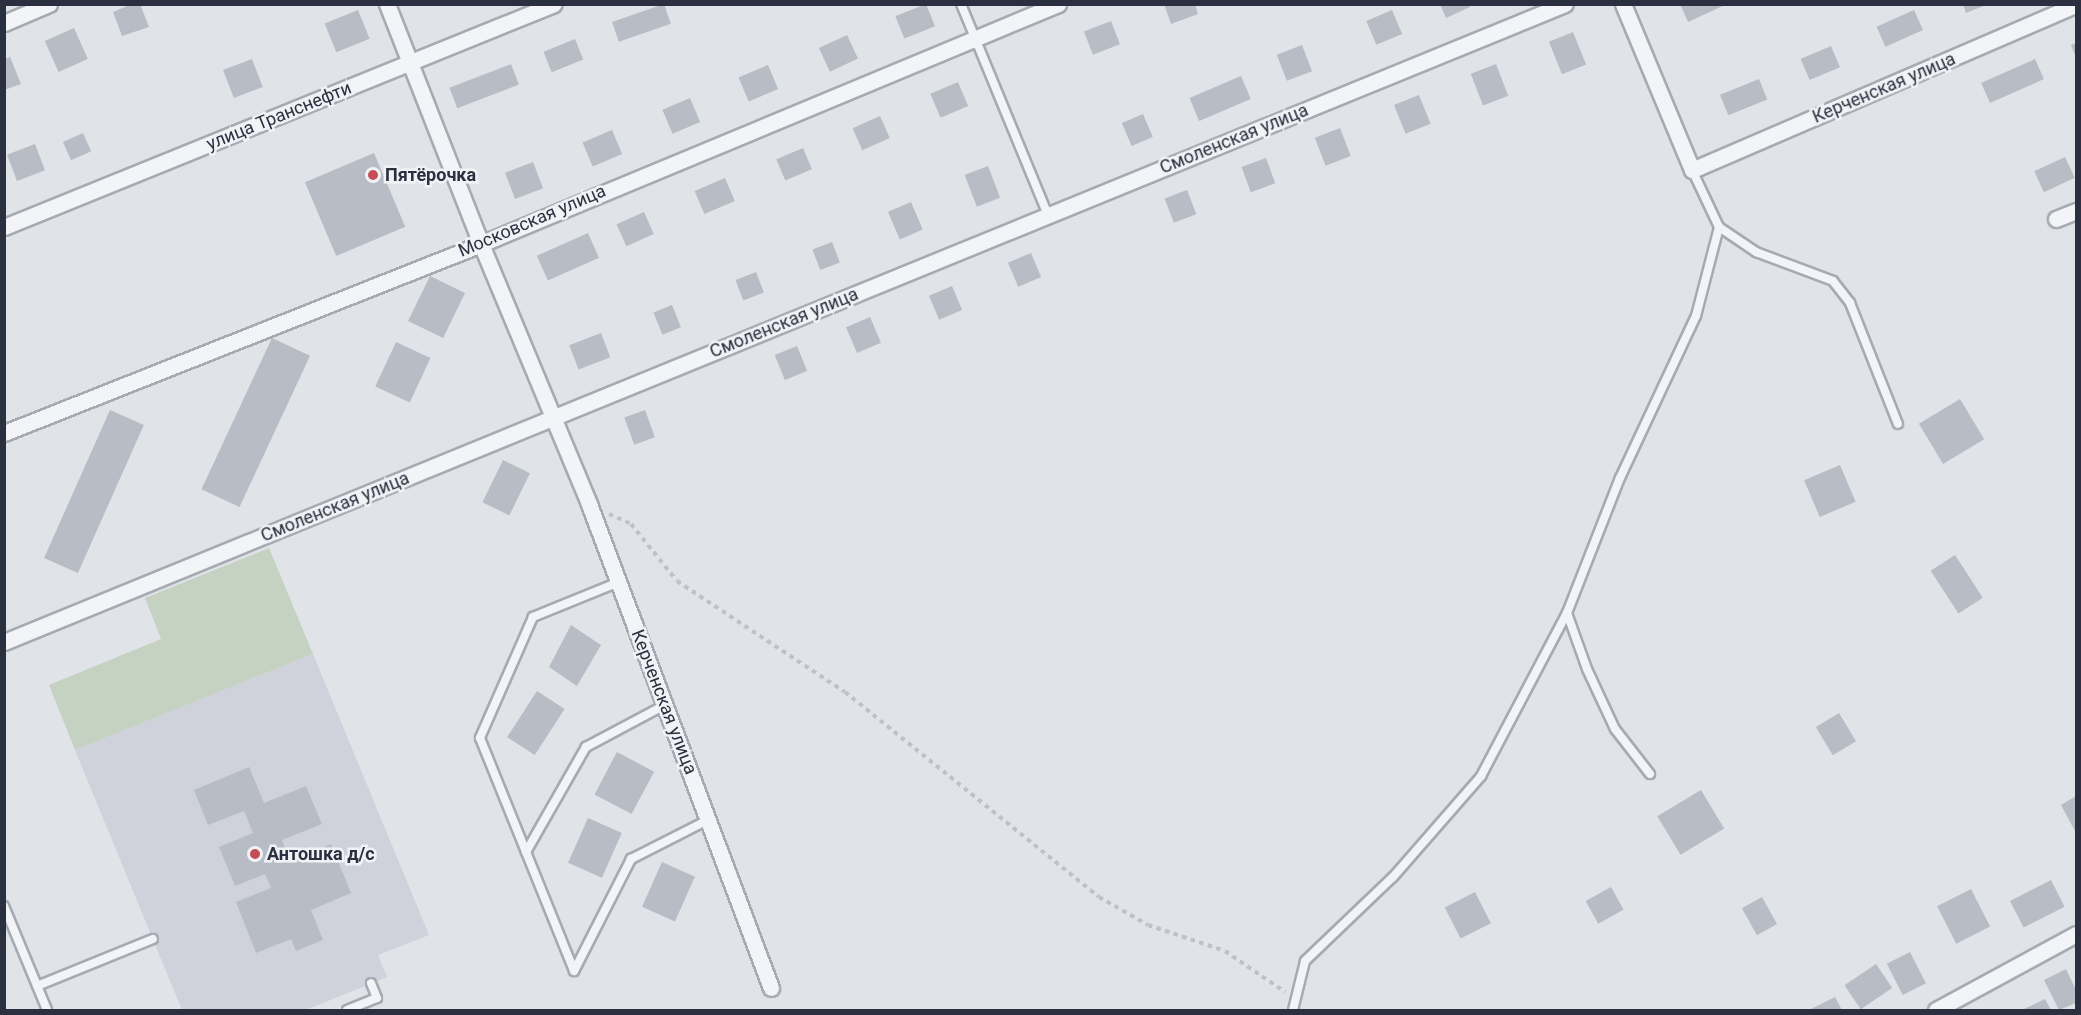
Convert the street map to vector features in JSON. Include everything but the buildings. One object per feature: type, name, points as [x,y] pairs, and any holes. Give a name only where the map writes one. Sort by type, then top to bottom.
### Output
[{"type":"street","points":[[4,23],[50,4]]},
{"type":"street","name":"Керченская улица","points":[[387,4],[481,244],[589,504],[771,988]]},
{"type":"street","name":"улица Транснефти","points":[[4,227],[554,4]]},
{"type":"street","name":"Московская улица","points":[[4,433],[481,244],[1058,4]]},
{"type":"street","name":"Смоленская улица","points":[[4,642],[1565,4]]},
{"type":"street","points":[[1623,4],[1692,170]]},
{"type":"street","name":"Керченская улица","points":[[1692,170],[2076,5]]},
{"type":"street","points":[[2056,219],[2076,211]]},
{"type":"street","points":[[1936,1011],[2076,934]]},
{"type":"lane","points":[[961,4],[1048,215]]},
{"type":"lane","points":[[1692,170],[1719,226],[1756,252],[1833,282],[1850,303],[1898,424]]},
{"type":"lane","points":[[1293,1011],[1293,998],[1305,961],[1393,877],[1481,776],[1567,613],[1620,478],[1696,316],[1719,226]]},
{"type":"lane","points":[[619,582],[533,617],[480,738],[574,971],[632,859],[708,820]]},
{"type":"lane","points":[[1567,613],[1587,669],[1615,729],[1650,774]]},
{"type":"lane","points":[[526,852],[586,747],[664,705]]},
{"type":"lane","points":[[4,906],[47,1011]]},
{"type":"lane","points":[[37,986],[153,939]]},
{"type":"lane","points":[[347,1011],[377,998],[371,983]]},
{"type":"path","points":[[589,504],[631,524],[678,581],[845,692],[1099,897],[1148,925],[1225,951],[1293,998]]},
{"type":"shaded area","points":[[313,654],[429,935],[378,955],[387,977],[306,1010],[182,1010],[75,750]]},
{"type":"green space","points":[[269,548],[313,654],[75,750],[49,685],[161,639],[145,598]]},
{"type":"place","name":"Пятёрочка","points":[[373,175]]},
{"type":"place","name":"Антошка д/с","points":[[255,854]]}]
